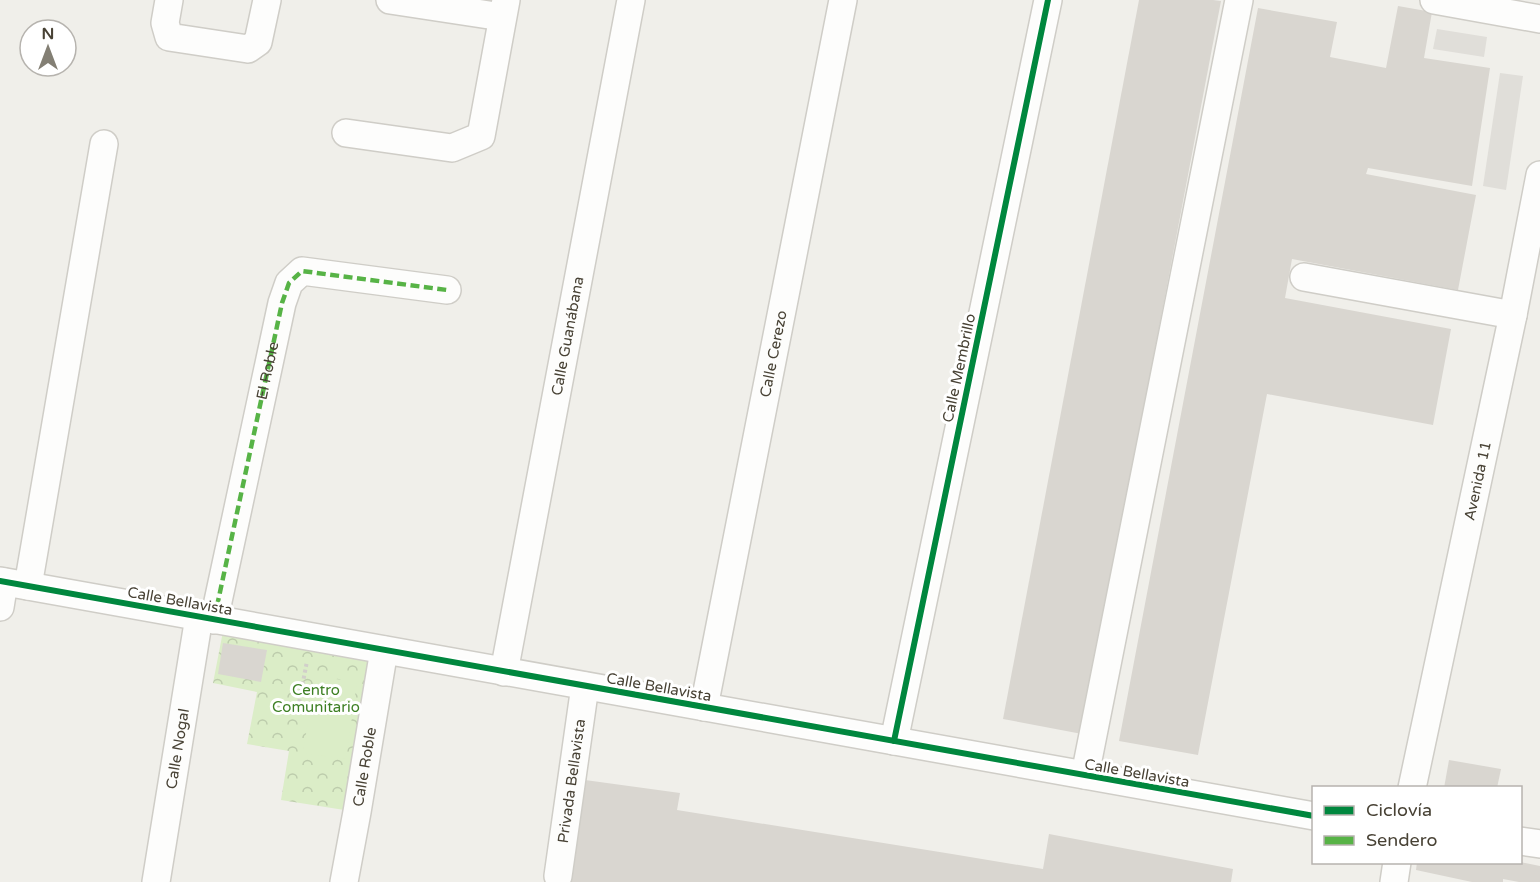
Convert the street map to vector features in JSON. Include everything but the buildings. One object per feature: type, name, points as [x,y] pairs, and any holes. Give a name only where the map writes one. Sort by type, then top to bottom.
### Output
[{"type":"street","points":[[169,0],[165,23],[169,37],[248,49],[258,42],[267,0]]},
{"type":"street","points":[[346,133],[452,148],[481,136],[504,8],[390,0]]},
{"type":"street","name":"Calle Guanábana","points":[[504,672],[631,0]]},
{"type":"street","name":"Calle Cerezo","points":[[704,707],[843,0]]},
{"type":"street","name":"Calle Membrillo","points":[[894,741],[1048,0]]},
{"type":"street","points":[[1085,775],[1239,0]]},
{"type":"street","points":[[1434,0],[1540,19]]},
{"type":"street","points":[[8,589],[104,144]]},
{"type":"street","name":"Avenida 11","points":[[1412,786],[1513,315],[1540,175]]},
{"type":"street","name":"El Roble","points":[[206,618],[282,303],[289,283],[302,271],[447,290]]},
{"type":"street","points":[[1304,277],[1513,315]]},
{"type":"street","name":"Calle Bellavista","points":[[8,589],[206,618],[1312,816]]},
{"type":"street","name":"Calle Nogal","points":[[156,882],[206,618]]},
{"type":"street","name":"Calle Roble","points":[[344,882],[384,650]]},
{"type":"street","name":"Privada Bellavista","points":[[558,876],[585,686]]},
{"type":"street","points":[[1522,841],[1540,844]]},
{"type":"street","points":[[1394,882],[1397,864]]},
{"type":"path","points":[[298,708],[312,637]]},
{"type":"path","points":[[300,665],[305,673]]},
{"type":"green space","name":"Centro Comunitario","points":[[225,621],[384,650],[357,812],[281,800],[289,751],[247,744],[257,692],[213,683]]},
{"type":"green space","points":[[315,676],[357,682],[346,759],[303,753]]},
{"type":"shaded area","points":[[1437,29],[1487,37],[1484,57],[1433,49]]},
{"type":"shaded area","points":[[1500,73],[1523,76],[1506,190],[1483,186]]},
{"type":"marked path","points":[[214,620],[282,303],[289,283],[302,271],[447,290]]},
{"type":"cycle path","points":[[894,741],[1048,0]]},
{"type":"cycle path","points":[[0,581],[1312,816]]}]
